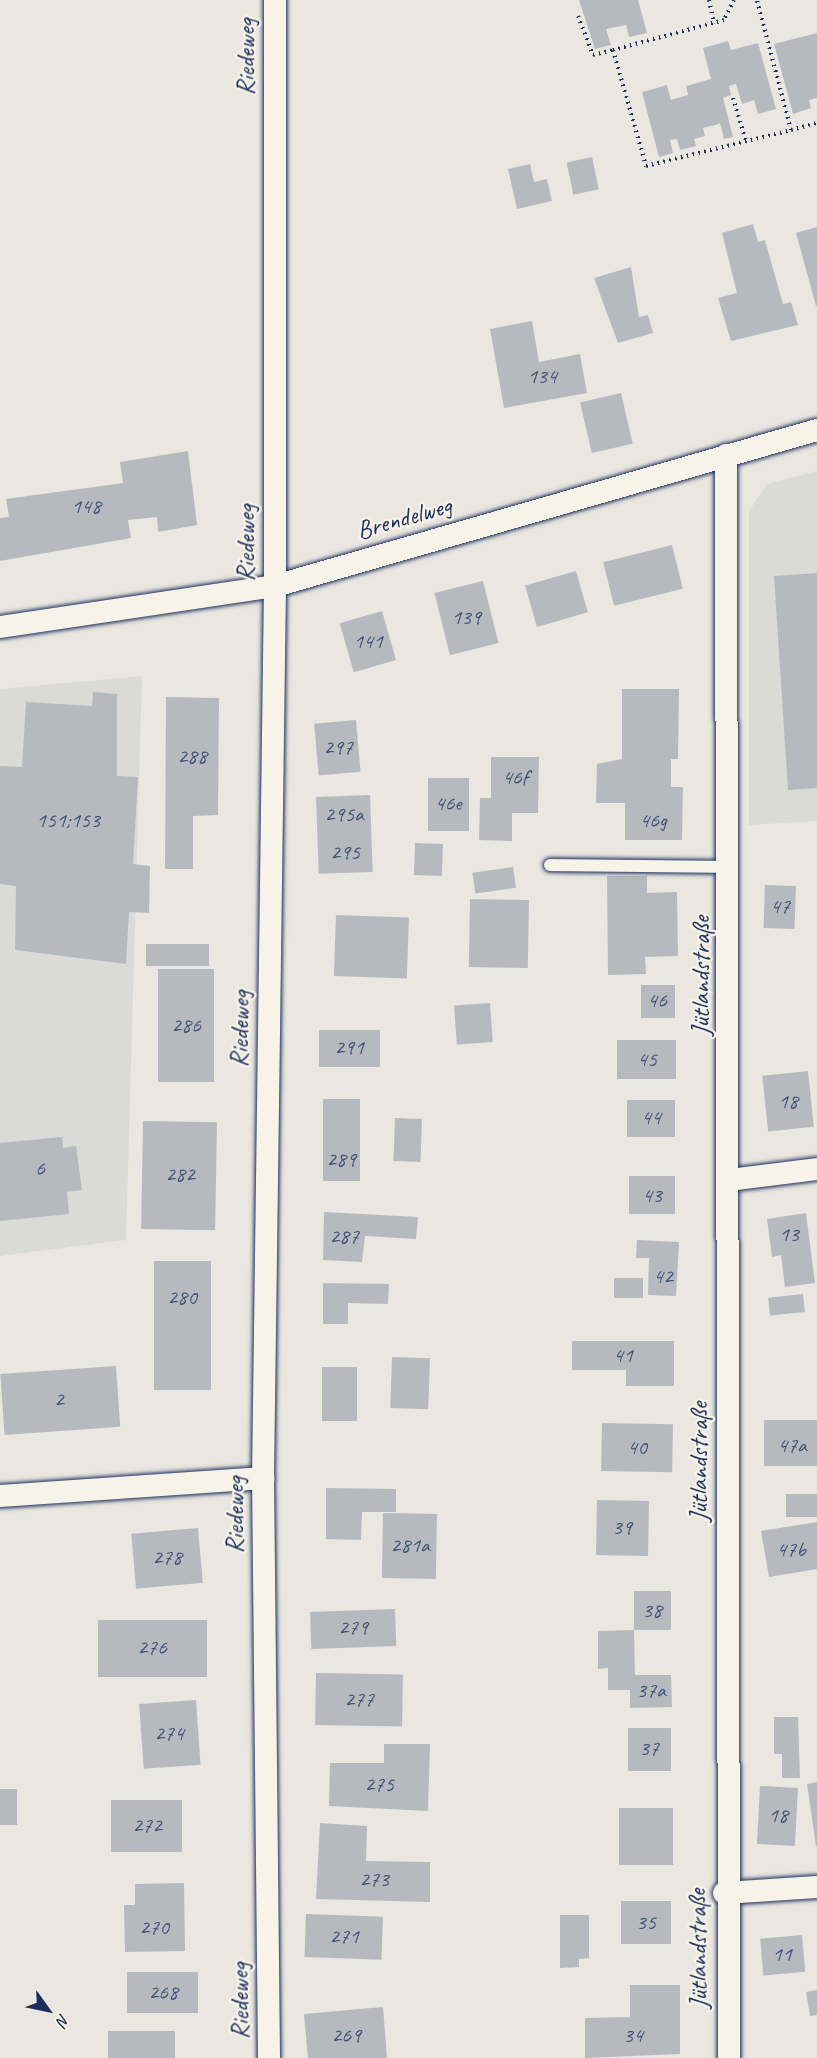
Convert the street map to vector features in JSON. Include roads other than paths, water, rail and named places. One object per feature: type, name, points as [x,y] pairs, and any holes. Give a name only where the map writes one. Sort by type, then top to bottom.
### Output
[{"type":"street","name":"Riedeweg","points":[[269,2058],[263,1478],[275,585],[275,0]]},
{"type":"street","name":"Brendelweg","points":[[0,627],[275,585],[817,430]]},
{"type":"street","name":"Jütlandstraße","points":[[726,455],[730,867],[724,1893],[729,2058]]},
{"type":"street","points":[[729,1180],[817,1169]]},
{"type":"street","points":[[0,1496],[263,1478]]},
{"type":"street","points":[[724,1893],[817,1887]]},
{"type":"lane","points":[[550,865],[730,867]]}]
